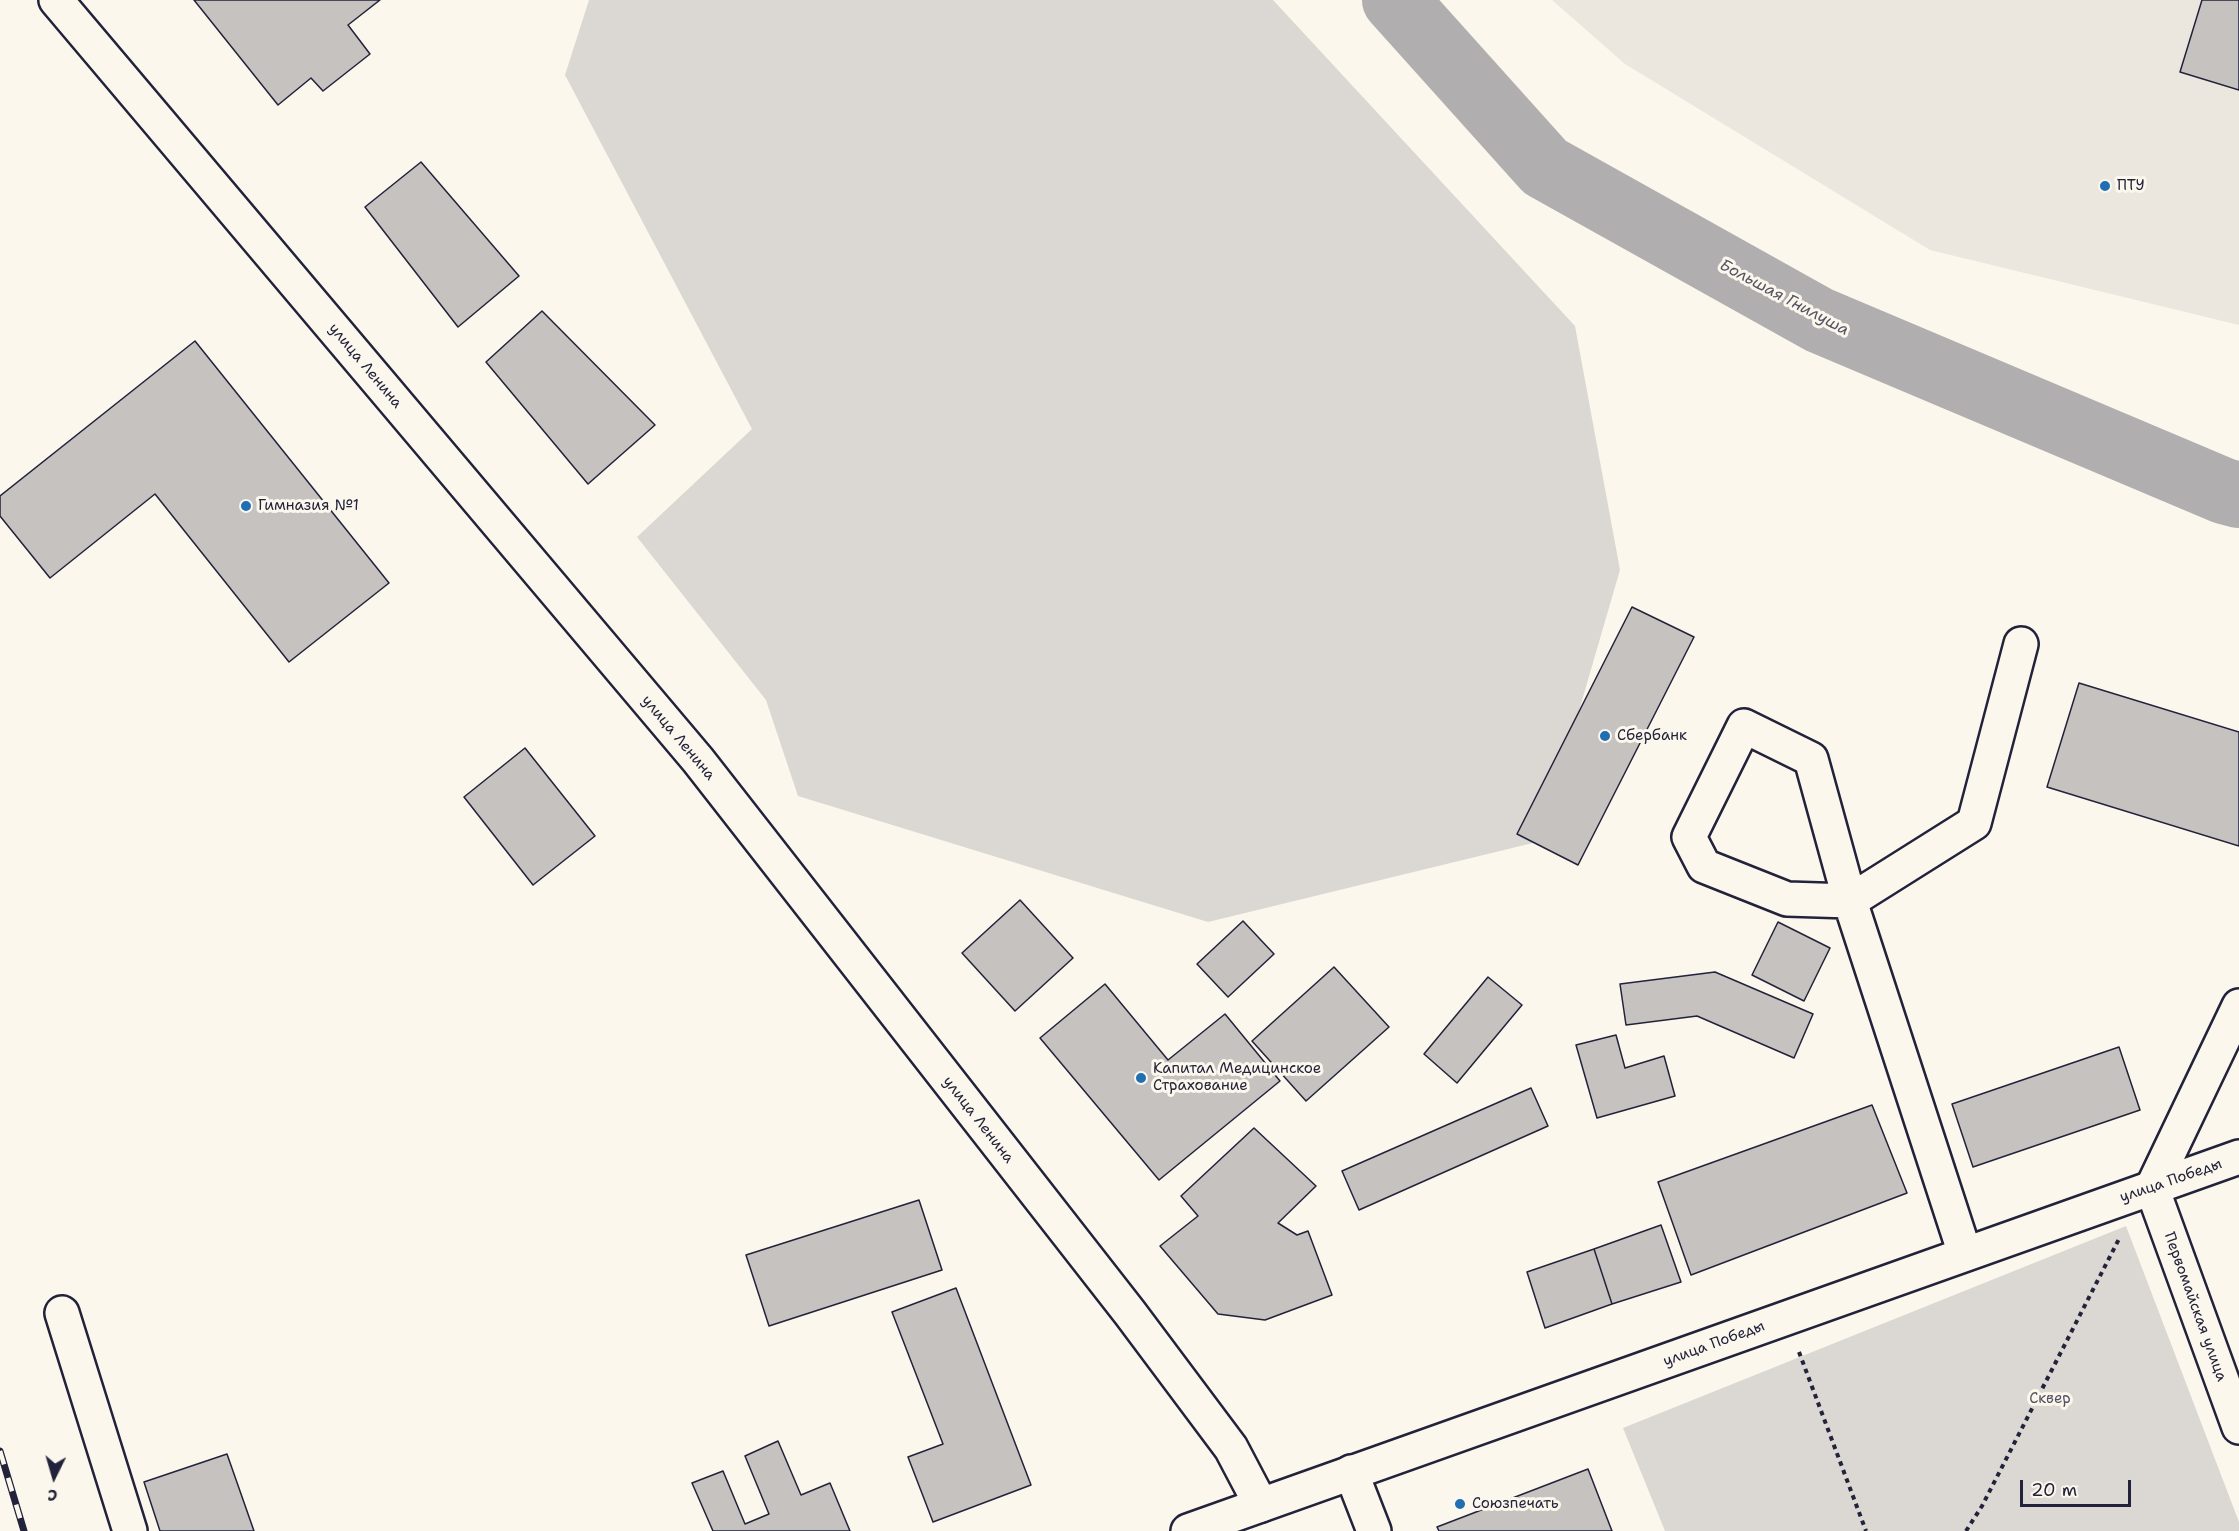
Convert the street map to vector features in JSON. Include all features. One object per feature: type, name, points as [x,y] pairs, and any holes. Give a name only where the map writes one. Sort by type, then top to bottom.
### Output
[{"type":"street","name":"улица Ленина","points":[[56,0],[698,760],[1130,1313],[1231,1448],[1261,1505]]},
{"type":"street","points":[[1965,1254],[1850,901],[1811,759],[1743,726],[1689,837],[1704,866],[1787,899],[1850,901],[1974,823],[2021,644]]},
{"type":"street","points":[[2152,1188],[2239,1006]]},
{"type":"street","name":"улица Победы","points":[[1188,1531],[2239,1157]]},
{"type":"street","name":"Первомайская улица","points":[[2152,1188],[2239,1427]]},
{"type":"street","points":[[62,1313],[130,1531]]},
{"type":"street","points":[[1351,1473],[1374,1531]]},
{"type":"path","points":[[1966,1531],[1982,1506],[2121,1236]]},
{"type":"path","points":[[1787,1318],[1866,1531]]},
{"type":"shaded area","points":[[1552,0],[2239,0],[2239,325],[1930,250],[1625,64]]},
{"type":"green space","points":[[589,0],[1273,0],[1575,326],[1620,570],[1541,841],[1208,922],[798,796],[766,700],[637,537],[752,429],[565,75]]},
{"type":"green space","name":"Сквер","points":[[2126,1226],[2239,1522],[2239,1531],[1665,1531],[1623,1428]]},
{"type":"building","points":[[194,0],[380,0],[348,25],[370,54],[323,91],[311,78],[278,105]]},
{"type":"building","points":[[2202,0],[2239,0],[2239,90],[2180,72]]},
{"type":"building","points":[[421,162],[519,276],[458,327],[365,207]]},
{"type":"building","points":[[542,311],[655,425],[588,484],[486,362]]},
{"type":"building","name":"Гимназия №1","points":[[195,341],[389,583],[289,662],[155,494],[50,578],[0,516],[0,496]]},
{"type":"building","name":"Сбербанк","points":[[1632,607],[1694,637],[1578,865],[1517,834]]},
{"type":"building","points":[[2079,683],[2239,732],[2239,846],[2047,787]]},
{"type":"building","points":[[525,748],[595,836],[533,885],[464,797]]},
{"type":"building","points":[[1020,900],[1073,958],[1015,1011],[962,953]]},
{"type":"building","points":[[1243,921],[1274,954],[1228,997],[1197,964]]},
{"type":"building","points":[[1778,922],[1830,948],[1804,1001],[1752,975]]},
{"type":"building","points":[[1334,967],[1389,1027],[1306,1101],[1252,1041]]},
{"type":"building","points":[[1715,972],[1813,1014],[1794,1058],[1697,1016],[1626,1025],[1620,984]]},
{"type":"building","points":[[1488,977],[1522,1005],[1457,1083],[1424,1054]]},
{"type":"building","points":[[1105,984],[1168,1060],[1225,1014],[1280,1081],[1159,1180],[1040,1038]]},
{"type":"building","points":[[1616,1035],[1625,1068],[1664,1056],[1675,1096],[1597,1118],[1576,1045]]},
{"type":"building","points":[[2119,1047],[2140,1110],[1973,1167],[1952,1104]]},
{"type":"building","points":[[1531,1088],[1548,1126],[1359,1210],[1342,1171]]},
{"type":"building","points":[[1872,1105],[1907,1193],[1691,1275],[1658,1182]]},
{"type":"building","points":[[1254,1128],[1316,1186],[1278,1223],[1297,1235],[1308,1231],[1332,1295],[1265,1320],[1218,1314],[1160,1246],[1198,1216],[1181,1196]]},
{"type":"building","points":[[919,1200],[942,1270],[769,1326],[746,1255]]},
{"type":"building","points":[[1661,1225],[1681,1282],[1612,1304],[1594,1249]]},
{"type":"building","points":[[1594,1249],[1612,1304],[1545,1328],[1527,1272]]},
{"type":"building","points":[[956,1288],[1031,1485],[933,1522],[908,1457],[943,1444],[892,1312]]},
{"type":"building","points":[[778,1441],[801,1495],[830,1483],[850,1531],[713,1531],[692,1483],[723,1471],[745,1524],[769,1514],[745,1456]]},
{"type":"building","points":[[227,1454],[254,1531],[160,1531],[144,1482]]},
{"type":"building","points":[[1588,1469],[1612,1531],[1439,1531],[1437,1527]]},
{"type":"waterway","name":"Большая Гнилуша","points":[[1395,0],[1545,167],[1819,320],[2224,491],[2239,495]]},
{"type":"railway","points":[[0,1451],[24,1531]]},
{"type":"place","name":"ПТУ","points":[[2105,186]]},
{"type":"place","name":"Гимназия №1","points":[[246,506]]},
{"type":"place","name":"Сбербанк","points":[[1605,736]]},
{"type":"place","name":"Капитал Медицинское Страхование","points":[[1141,1078]]},
{"type":"place","name":"Союзпечать","points":[[1460,1504]]}]
